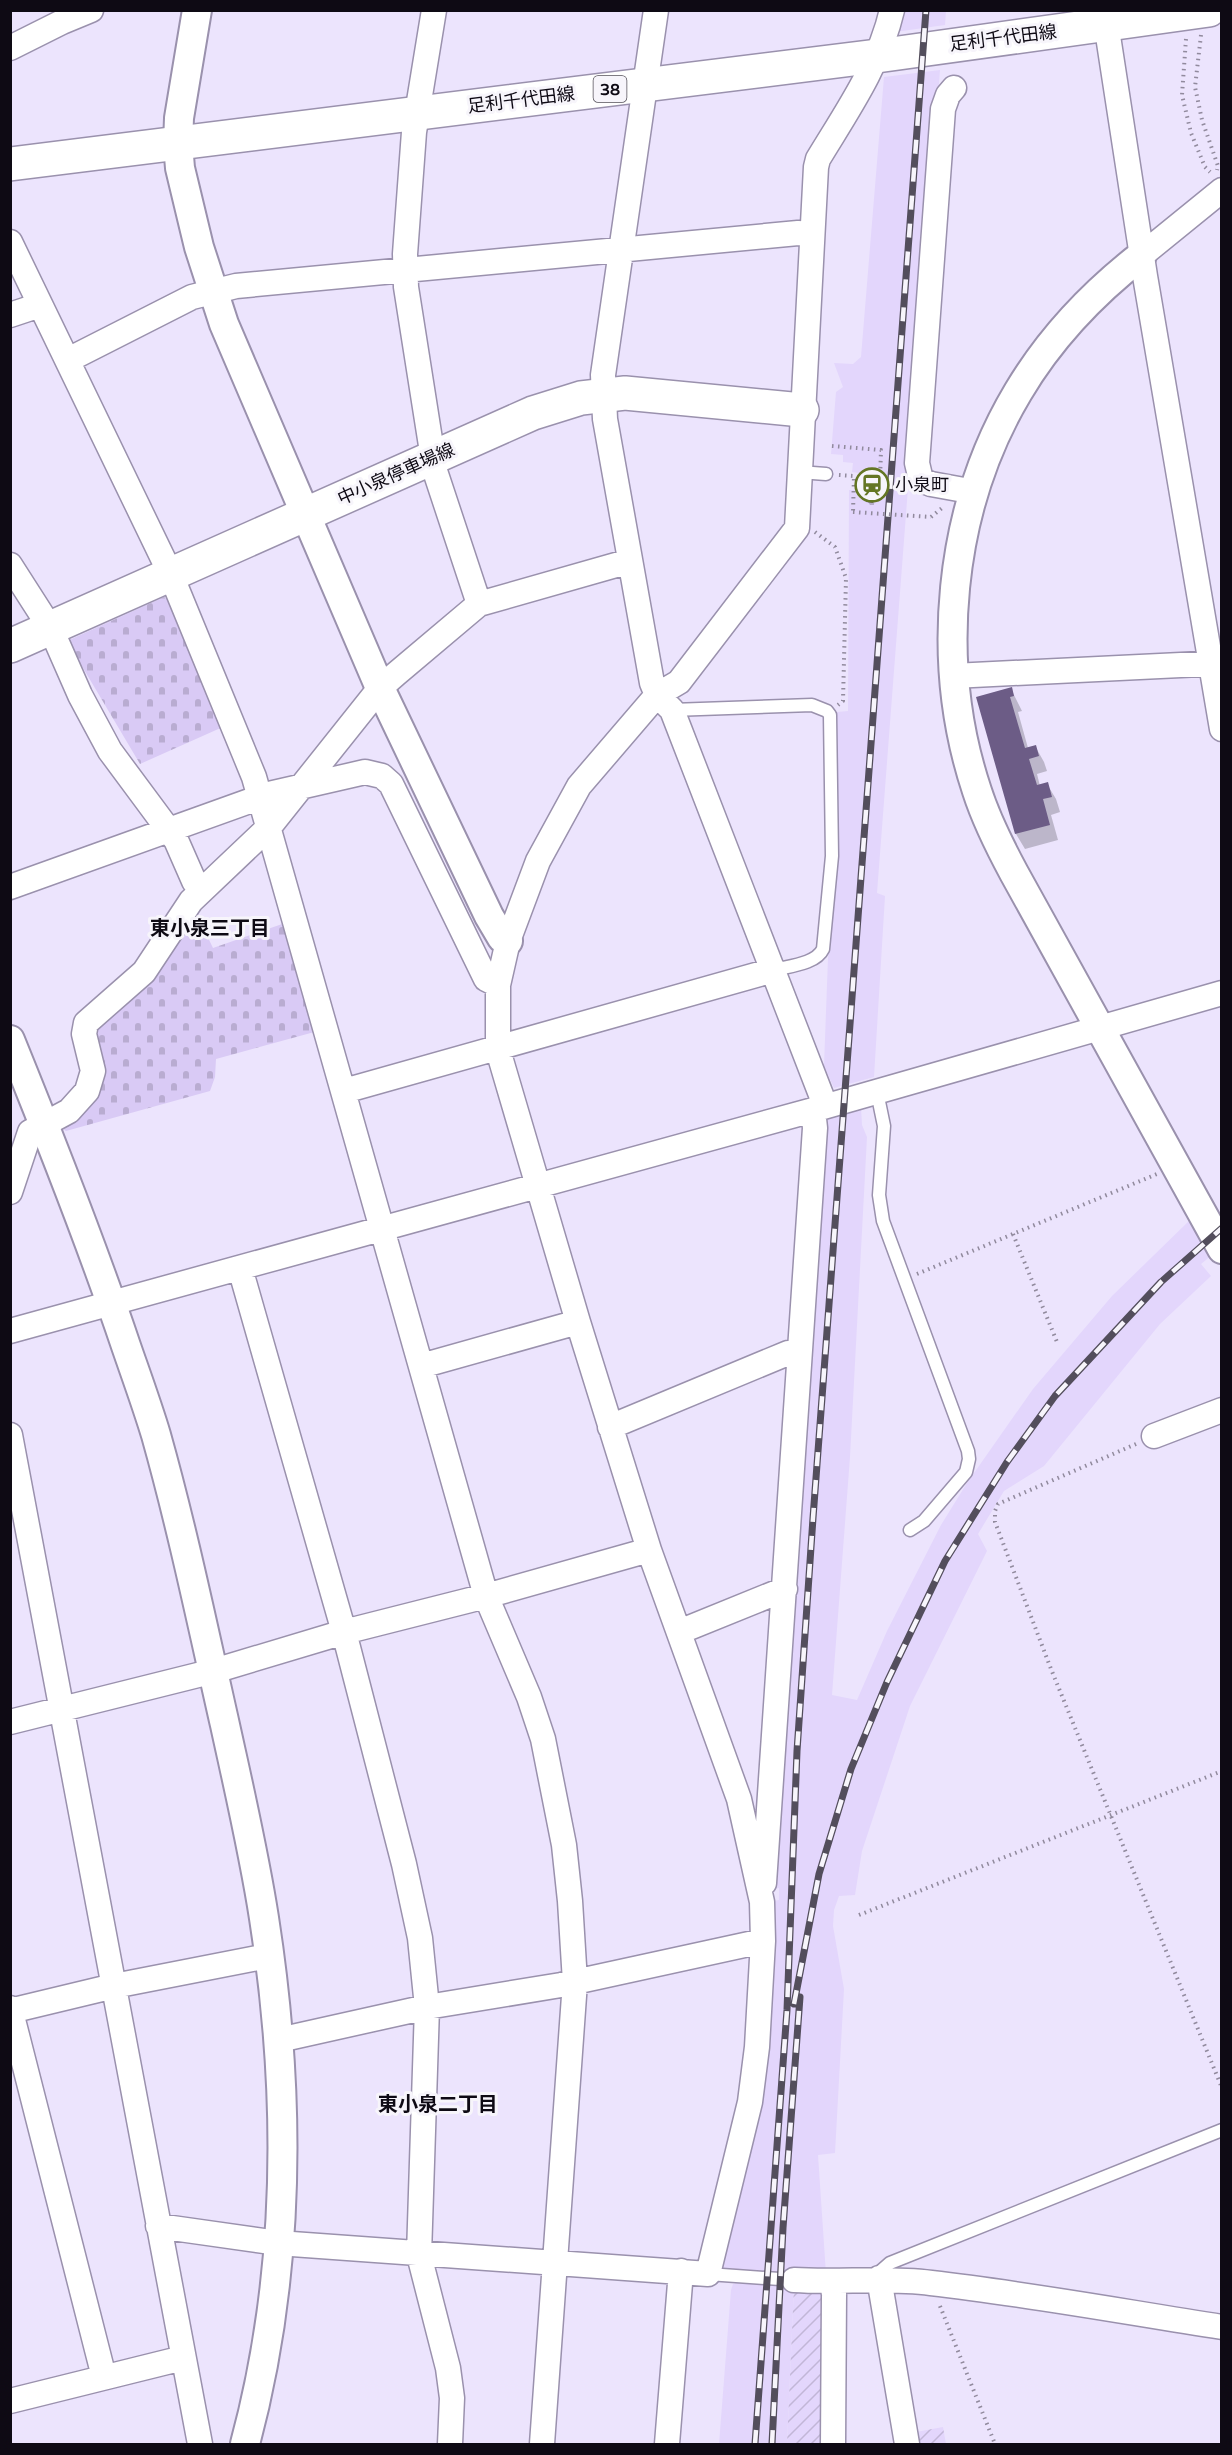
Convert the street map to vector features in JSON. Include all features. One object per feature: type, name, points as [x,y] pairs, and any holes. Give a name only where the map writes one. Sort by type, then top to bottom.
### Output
[{"type":"main road","name":"足利千代田線","points":[[10,164],[877,56],[1105,18],[1199,23]]},
{"type":"main road","name":"中小泉停車場線","points":[[10,646],[557,404],[625,393],[802,410]]},
{"type":"street","points":[[10,48],[62,21],[91,10]]},
{"type":"street","points":[[197,10],[178,118],[178,144],[180,168],[212,290],[224,324],[380,688],[489,916],[502,938],[508,941]]},
{"type":"street","points":[[434,10],[417,114],[405,269],[435,471],[479,604]]},
{"type":"street","points":[[158,2226],[278,2243],[708,2274],[750,2102],[757,2047],[763,1941],[762,1902],[768,1846],[799,1353],[819,1108],[774,970],[664,702],[652,683],[603,395],[603,375],[656,10]]},
{"type":"street","points":[[762,1902],[739,1799],[649,1550],[578,1322],[498,1050],[498,985],[508,941],[538,861],[579,786],[664,702],[795,533],[818,159],[870,73],[885,38],[892,10]]},
{"type":"street","points":[[1105,18],[1142,255],[1216,663],[1221,729]]},
{"type":"street","points":[[954,88],[948,95],[943,109],[917,463],[921,480],[975,492]]},
{"type":"street","points":[[1220,187],[1088,301],[1050,345],[1018,392],[987,454],[962,546],[957,572],[953,628],[953,675],[964,744],[985,812],[1014,873],[1221,1249]]},
{"type":"street","points":[[68,360],[192,297],[212,290],[405,269],[798,233],[812,234]]},
{"type":"street","points":[[10,242],[171,575],[214,674],[261,797],[486,1596],[529,1697],[543,1739],[554,1785],[564,1845],[575,1982],[542,2445]]},
{"type":"street","points":[[10,315],[40,305]]},
{"type":"street","points":[[10,1192],[30,1132],[69,1111],[87,1091],[93,1071],[84,1034],[86,1023],[144,972],[191,900],[270,826],[380,688],[479,604],[630,561]]},
{"type":"street","points":[[10,565],[51,628],[80,695],[110,751],[170,830],[200,890]]},
{"type":"street","points":[[953,675],[1216,663]]},
{"type":"street","points":[[10,887],[261,797],[365,772],[382,776],[391,784],[486,979],[498,985]]},
{"type":"street","points":[[438,881],[464,865]]},
{"type":"street","points":[[344,1092],[774,970]]},
{"type":"street","points":[[10,1331],[878,1092],[1221,993]]},
{"type":"street","points":[[12,1048],[83,1222],[155,1432],[187,1552],[214,1671],[265,1920],[279,2040],[283,2192],[270,2320],[255,2407],[245,2445]]},
{"type":"street","points":[[240,1268],[344,1632],[406,1874],[420,1938],[427,2007],[419,2254],[448,2368],[452,2398],[450,2445]]},
{"type":"street","points":[[422,1366],[578,1322]]},
{"type":"street","points":[[610,1427],[788,1353],[799,1353]]},
{"type":"street","points":[[1154,1436],[1221,1410]]},
{"type":"street","points":[[10,1435],[200,2445]]},
{"type":"street","points":[[10,1722],[214,1671],[344,1632],[486,1596],[649,1550]]},
{"type":"street","points":[[679,1632],[785,1589]]},
{"type":"street","points":[[279,2040],[427,2007],[575,1982],[763,1941]]},
{"type":"street","points":[[104,2377],[11,2010],[114,1986],[268,1956]]},
{"type":"street","points":[[667,2445],[681,2271]]},
{"type":"street","points":[[879,2278],[907,2445]]},
{"type":"street","points":[[794,2280],[832,2283],[879,2278],[931,2282],[1221,2327]]},
{"type":"street","points":[[832,2283],[834,2294],[832,2445]]},
{"type":"street","points":[[10,2401],[183,2358]]},
{"type":"lane","points":[[799,472],[826,474]]},
{"type":"lane","points":[[664,702],[812,705],[827,711],[830,716],[832,856],[823,949],[814,959],[774,970]]},
{"type":"lane","points":[[878,1092],[884,1126],[879,1195],[883,1221],[968,1451],[969,1460],[966,1472],[942,1501],[924,1521],[910,1530]]},
{"type":"lane","points":[[879,2278],[882,2270],[890,2263],[1221,2130]]},
{"type":"lane","points":[[708,2274],[794,2280]]},
{"type":"path","points":[[1199,23],[1195,81],[1202,120],[1218,166],[1216,174],[1212,174],[1205,167],[1186,115],[1182,86],[1199,23]]},
{"type":"path","points":[[831,446],[881,450],[880,480]]},
{"type":"path","points":[[854,484],[852,512],[931,517]]},
{"type":"path","points":[[827,711],[843,701],[846,585],[835,547]]},
{"type":"path","points":[[904,1279],[1176,1164]]},
{"type":"path","points":[[1013,1234],[1057,1342]]},
{"type":"path","points":[[1154,1436],[998,1504],[995,1511],[995,1522],[1043,1648],[1221,2088]]},
{"type":"path","points":[[859,1915],[1221,1771]]},
{"type":"path","points":[[931,2282],[995,2445]]},
{"type":"shaded area","points":[[900,11],[946,11],[945,25],[895,32]]},
{"type":"shaded area","points":[[940,70],[877,893],[885,896],[874,1077],[834,1088],[824,1066],[828,958],[838,862],[837,712],[848,711],[849,490],[858,490],[859,473],[852,472],[853,463],[843,462],[843,455],[831,454],[836,392],[843,387],[834,363],[853,364],[861,357],[884,77]]},
{"type":"shaded area","points":[[861,1107],[862,1125],[867,1137],[850,1457],[832,1695],[857,1700],[887,1631],[941,1525],[967,1483],[1033,1389],[1112,1296],[1192,1218],[1194,1231],[1200,1235],[1212,1255],[1201,1264],[1211,1276],[1160,1324],[1044,1466],[1004,1491],[978,1534],[987,1551],[910,1706],[862,1851],[855,1895],[839,1896],[834,1910],[833,1926],[844,1989],[835,2153],[818,2155],[826,2274],[782,2276],[721,2269],[773,1901],[779,1900],[779,1888],[772,1889],[824,1115]]},
{"type":"shaded area","points":[[745,2281],[794,2286],[787,2444],[719,2444],[731,2290],[733,2284]]},
{"type":"shaded area","points":[[794,2286],[821,2289],[828,2297],[828,2444],[787,2444]]},
{"type":"shaded area","points":[[943,2427],[946,2444],[918,2444],[916,2432]]},
{"type":"green space","points":[[164,597],[174,603],[225,726],[140,764],[67,641]]},
{"type":"green space","points":[[196,913],[213,948],[288,922],[318,1031],[216,1059],[215,1077],[210,1091],[66,1131],[62,1128],[91,1104],[101,1087],[101,1066],[91,1031]]},
{"type":"building","points":[[868,479],[885,481],[884,489],[874,489],[873,503],[866,502]]},
{"type":"building","points":[[1012,687],[1014,696],[1010,697],[1025,748],[1036,745],[1039,756],[1029,759],[1037,785],[1048,782],[1052,797],[1043,799],[1050,825],[1015,834],[976,697]]},
{"type":"railway","points":[[755,2444],[787,2010],[797,1751],[813,1518],[926,10]]},
{"type":"railway","points":[[794,2004],[819,1874],[851,1769],[887,1682],[945,1561],[1007,1462],[1055,1396],[1161,1282],[1222,1228]]},
{"type":"railway","points":[[772,2444],[783,2228],[800,1997]]},
{"type":"place","name":"小泉町","points":[[872,485]]},
{"type":"district","name":"東小泉三丁目","points":[[210,928]]},
{"type":"district","name":"東小泉二丁目","points":[[438,2104]]}]
